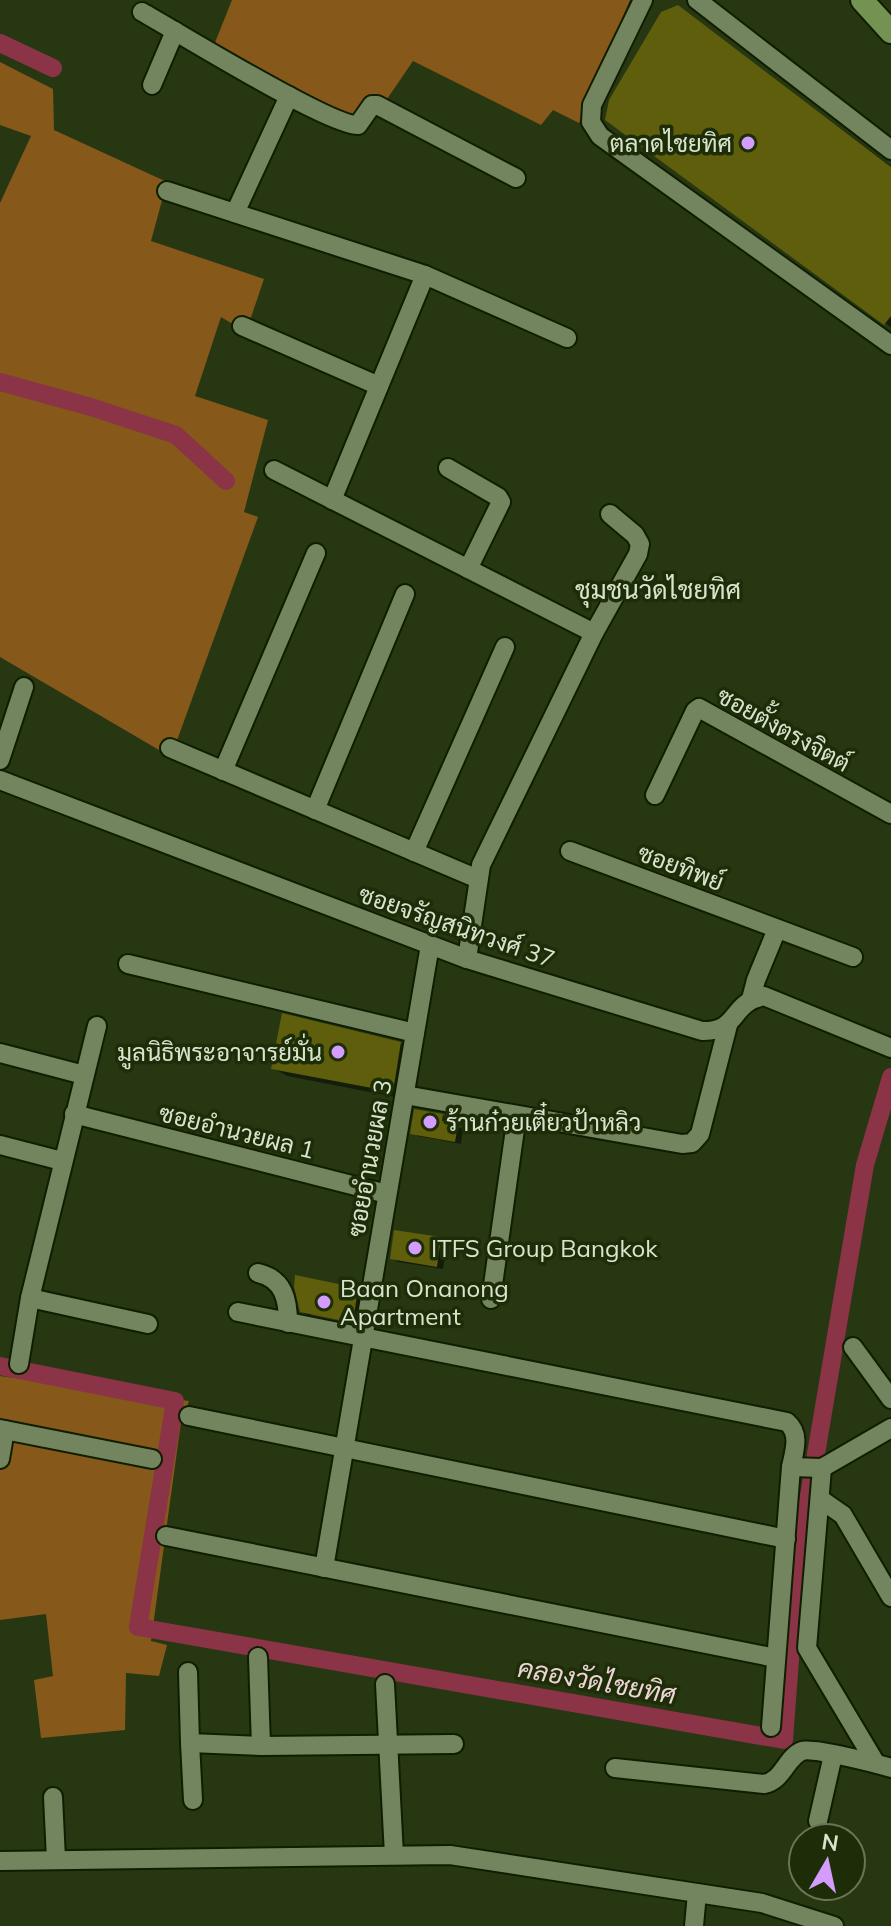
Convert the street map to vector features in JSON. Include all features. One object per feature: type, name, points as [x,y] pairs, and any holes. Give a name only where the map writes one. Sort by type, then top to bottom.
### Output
[{"type":"main road","points":[[862,0],[891,32]]},
{"type":"street","points":[[643,0],[592,105],[591,122],[600,136],[891,345]]},
{"type":"street","points":[[697,0],[891,150]]},
{"type":"street","points":[[142,12],[289,96],[353,126],[362,121],[372,105],[377,105],[516,178]]},
{"type":"street","points":[[152,85],[175,31]]},
{"type":"street","points":[[235,213],[289,96]]},
{"type":"street","points":[[167,191],[425,275],[567,338]]},
{"type":"street","points":[[332,500],[425,275]]},
{"type":"street","points":[[242,326],[379,386]]},
{"type":"street","points":[[448,468],[498,497],[501,502],[468,569]]},
{"type":"street","points":[[274,470],[594,633]]},
{"type":"street","points":[[467,959],[481,865],[594,633],[638,554],[640,544],[635,535],[610,514]]},
{"type":"street","points":[[223,771],[316,553]]},
{"type":"street","points":[[315,810],[405,594]]},
{"type":"street","points":[[414,852],[505,647]]},
{"type":"street","points":[[0,760],[24,687]]},
{"type":"street","name":"ซอยตั้งตรงจิตต์","points":[[655,795],[699,708],[891,814]]},
{"type":"street","points":[[170,748],[478,879]]},
{"type":"street","name":"ซอยจรัญสนิทวงศ์ 37","points":[[0,780],[467,959],[702,1031],[715,1032],[728,1025]]},
{"type":"street","name":"ซอยทิพย์","points":[[570,851],[853,957]]},
{"type":"street","points":[[751,999],[777,929]]},
{"type":"street","name":"ซอยอำนวยผล 3","points":[[324,1568],[430,945]]},
{"type":"street","points":[[128,964],[415,1033]]},
{"type":"street","points":[[405,1095],[682,1144],[692,1143],[700,1134],[728,1025],[742,1004],[751,999],[764,996],[891,1048]]},
{"type":"street","points":[[19,1364],[30,1298],[97,1026]]},
{"type":"street","points":[[0,1053],[84,1075]]},
{"type":"street","name":"ซอยอำนวยผล 1","points":[[74,1114],[387,1194]]},
{"type":"street","points":[[491,1299],[517,1115]]},
{"type":"street","points":[[0,1145],[62,1161]]},
{"type":"street","points":[[258,1273],[274,1279],[280,1286],[288,1306],[288,1323]]},
{"type":"street","points":[[30,1298],[148,1324]]},
{"type":"street","points":[[238,1312],[787,1422],[810,1468],[820,1499],[807,1648],[883,1765]]},
{"type":"street","points":[[853,1347],[891,1399]]},
{"type":"street","points":[[189,1416],[786,1539]]},
{"type":"street","points":[[771,1727],[786,1539],[810,1468],[891,1428]]},
{"type":"street","points":[[0,1459],[2,1430],[152,1459]]},
{"type":"street","points":[[820,1499],[843,1515],[891,1597]]},
{"type":"street","points":[[166,1536],[776,1658]]},
{"type":"street","points":[[258,1657],[261,1746]]},
{"type":"street","points":[[188,1672],[193,1800]]},
{"type":"street","points":[[385,1684],[394,1855]]},
{"type":"street","points":[[190,1743],[261,1746],[454,1744]]},
{"type":"street","points":[[615,1768],[764,1784],[775,1780],[802,1751],[883,1765]]},
{"type":"street","points":[[818,1821],[833,1755]]},
{"type":"street","points":[[53,1797],[56,1859]]},
{"type":"street","points":[[0,1861],[450,1855],[762,1903],[834,1926]]},
{"type":"street","points":[[694,1926],[697,1893]]},
{"type":"shaded area","points":[[232,0],[630,0],[579,123],[553,110],[541,125],[413,61],[366,130],[214,45]]},
{"type":"shaded area","points":[[0,62],[53,89],[54,130],[167,182],[151,241],[264,279],[246,332],[221,317],[195,396],[268,420],[244,512],[258,517],[171,757],[0,657],[0,203],[31,136],[0,125]]},
{"type":"shaded area","points":[[0,1376],[189,1401],[181,1422],[151,1641],[167,1645],[159,1676],[126,1673],[125,1730],[41,1738],[34,1680],[53,1676],[46,1614],[0,1620]]},
{"type":"building","name":"ตลาดไชยทิศ","points":[[678,5],[891,167],[891,316],[884,325],[605,120],[609,100],[661,12]]},
{"type":"building","name":"มูลนิธิพระอาจารย์มั่น","points":[[282,1013],[401,1042],[393,1092],[271,1069]]},
{"type":"building","name":"ร้านก๋วยเตี๋ยวป้าหลิว","points":[[414,1109],[443,1114],[442,1121],[458,1124],[455,1142],[410,1134]]},
{"type":"building","name":"ITFS Group Bangkok","points":[[394,1230],[441,1237],[437,1267],[390,1259]]},
{"type":"building","name":"Baan Onanong Apartment","points":[[295,1275],[358,1288],[353,1323],[300,1312],[294,1287]]},
{"type":"waterway","points":[[0,43],[53,68]]},
{"type":"waterway","points":[[0,382],[176,435],[226,481]]},
{"type":"waterway","name":"คลองวัดไชยทิศ","points":[[0,1366],[175,1401],[138,1627],[784,1740],[797,1566],[865,1165],[891,1077]]},
{"type":"place","name":"ตลาดไชยทิศ","points":[[748,143]]},
{"type":"place","name":"มูลนิธิพระอาจารย์มั่น","points":[[338,1052]]},
{"type":"place","name":"ร้านก๋วยเตี๋ยวป้าหลิว","points":[[430,1122]]},
{"type":"place","name":"ITFS Group Bangkok","points":[[415,1248]]},
{"type":"place","name":"Baan Onanong Apartment","points":[[324,1302]]},
{"type":"district","name":"ชุมชนวัดไชยทิศ","points":[[658,589]]}]
